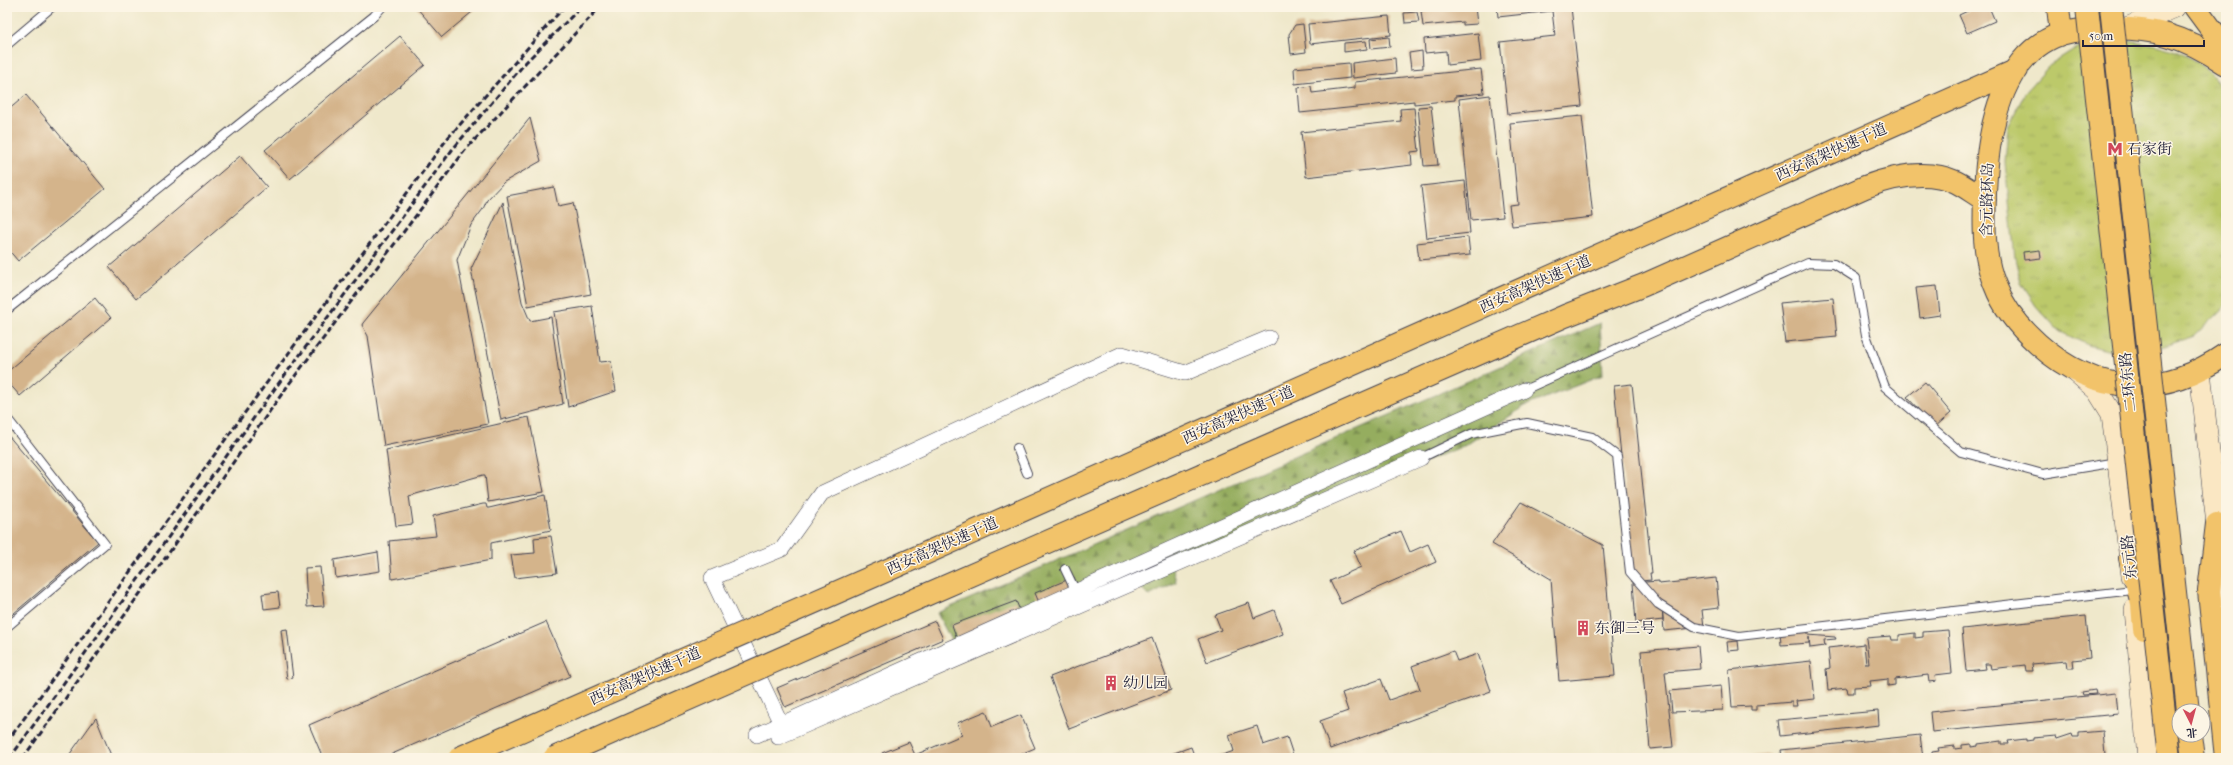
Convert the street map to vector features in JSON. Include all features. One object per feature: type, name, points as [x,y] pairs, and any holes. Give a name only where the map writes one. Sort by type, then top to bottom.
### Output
[{"type":"highway","points":[[2058,7],[2061,34]]},
{"type":"highway","name":"二环东路","points":[[2087,7],[2169,758]]},
{"type":"highway","name":"二环东路","points":[[2111,7],[2187,703]]},
{"type":"highway","points":[[2195,7],[2226,49]]},
{"type":"highway","name":"含元路环岛","points":[[2226,64],[2184,40],[2150,30],[2129,27],[2080,30],[2061,34],[2036,50],[2017,70],[2003,94],[1992,127],[1987,163],[1985,200],[1989,268],[2000,298],[2012,318],[2022,329],[2045,351],[2074,371],[2098,381],[2142,386],[2171,381],[2200,371],[2226,354]]},
{"type":"highway","name":"西安高架快速干道","points":[[459,758],[906,562],[2017,70]]},
{"type":"highway","points":[[554,758],[1565,316],[1644,285],[1866,187],[1898,177],[1928,176],[1956,182],[1985,200]]},
{"type":"highway","points":[[2217,524],[2209,591],[2226,758]]},
{"type":"highway","points":[[2130,558],[2142,604],[2158,758]]},
{"type":"highway","points":[[2191,743],[2193,758]]},
{"type":"main road","points":[[2129,27],[2175,7]]},
{"type":"main road","name":"东元路","points":[[2074,371],[2097,390],[2112,414],[2130,558],[2148,758]]},
{"type":"main road","points":[[2200,371],[2226,606]]},
{"type":"street","points":[[783,729],[712,578],[782,549],[822,492],[1122,354],[1185,373],[1269,338]]},
{"type":"street","points":[[759,740],[1076,592],[1524,390]]},
{"type":"street","points":[[783,729],[1421,458]]},
{"type":"lane","points":[[7,45],[52,7]]},
{"type":"lane","points":[[7,310],[374,16],[382,7]]},
{"type":"lane","points":[[1524,390],[1808,263],[1834,264],[1856,278],[1866,335],[1885,387],[1960,452],[2043,474],[2118,462]]},
{"type":"lane","points":[[7,418],[106,544],[7,627]]},
{"type":"lane","points":[[1421,458],[1471,434],[1527,423],[1592,437],[1617,456],[1630,572],[1658,604],[1694,627],[1739,636],[2133,590]]},
{"type":"lane","points":[[1017,448],[1027,473]]},
{"type":"lane","points":[[1065,569],[1076,592]]},
{"type":"path","points":[[2033,7],[2034,12]]},
{"type":"green space","points":[[2120,40],[2143,42],[2176,51],[2187,56],[2197,62],[2209,73],[2226,97],[2226,305],[2194,336],[2141,354],[2114,352],[2088,345],[2059,331],[2036,306],[2021,283],[2015,258],[2005,163],[2008,126],[2025,93],[2049,66],[2079,47]]},
{"type":"green space","points":[[1600,323],[1603,375],[1525,406],[1466,445],[1172,565],[1176,582],[1149,596],[1121,567],[955,648],[937,613]]},
{"type":"building","points":[[416,7],[478,7],[442,37]]},
{"type":"building","points":[[1452,7],[1475,7],[1477,24],[1463,25],[1463,22],[1423,26],[1421,11]]},
{"type":"building","points":[[1497,7],[1571,7],[1582,106],[1508,114],[1500,42],[1555,36],[1552,11],[1498,17]]},
{"type":"building","points":[[1976,7],[1989,7],[1995,21],[1967,33],[1959,15]]},
{"type":"building","points":[[1417,12],[1419,22],[1405,23],[1404,13]]},
{"type":"building","points":[[1389,16],[1391,35],[1310,44],[1308,24]]},
{"type":"building","points":[[1303,24],[1306,52],[1291,54],[1289,34],[1295,25]]},
{"type":"building","points":[[1478,33],[1481,61],[1447,65],[1446,51],[1425,53],[1424,39]]},
{"type":"building","points":[[400,36],[425,65],[290,179],[265,150]]},
{"type":"building","points":[[1389,37],[1390,47],[1371,49],[1370,39]]},
{"type":"building","points":[[1366,41],[1367,49],[1344,52],[1344,43]]},
{"type":"building","points":[[1422,51],[1423,68],[1411,69],[1409,53]]},
{"type":"building","points":[[1395,58],[1396,73],[1353,78],[1352,63]]},
{"type":"building","points":[[1349,63],[1350,78],[1295,84],[1294,68]]},
{"type":"building","points":[[1481,69],[1484,93],[1455,96],[1455,100],[1414,104],[1414,101],[1300,113],[1298,88],[1311,86],[1312,93],[1355,88],[1355,82]]},
{"type":"building","points":[[26,95],[105,189],[18,261],[7,248],[7,111]]},
{"type":"building","points":[[1490,95],[1503,217],[1471,220],[1459,99]]},
{"type":"building","points":[[1431,106],[1438,165],[1424,166],[1418,107]]},
{"type":"building","points":[[1414,108],[1419,151],[1411,152],[1412,165],[1306,177],[1301,132],[1401,121],[1400,109]]},
{"type":"building","points":[[1582,116],[1593,217],[1512,226],[1509,205],[1518,204],[1510,123]]},
{"type":"building","points":[[530,118],[541,161],[504,182],[487,200],[483,209],[471,225],[457,260],[488,424],[384,446],[368,336],[362,325]]},
{"type":"building","points":[[240,156],[267,187],[136,299],[109,267]]},
{"type":"building","points":[[1465,181],[1470,233],[1427,238],[1421,186]]},
{"type":"building","points":[[554,187],[558,206],[573,203],[591,294],[528,306],[507,196]]},
{"type":"building","points":[[503,202],[522,302],[530,321],[551,317],[563,404],[501,420],[471,269]]},
{"type":"building","points":[[1468,237],[1470,255],[1419,260],[1417,243]]},
{"type":"building","points":[[2040,250],[2041,258],[2024,260],[2023,252]]},
{"type":"building","points":[[1937,286],[1940,315],[1920,318],[1916,288]]},
{"type":"building","points":[[95,298],[111,318],[20,396],[7,381],[7,372]]},
{"type":"building","points":[[1833,298],[1837,337],[1785,342],[1780,303]]},
{"type":"building","points":[[592,306],[600,362],[611,361],[616,391],[568,407],[554,312]]},
{"type":"building","points":[[1925,382],[1951,413],[1935,427],[1907,397]]},
{"type":"building","points":[[1632,384],[1652,573],[1650,573],[1651,580],[1632,582],[1631,575],[1633,575],[1614,386]]},
{"type":"building","points":[[529,417],[544,492],[488,502],[485,475],[483,475],[409,496],[413,524],[396,526],[386,450]]},
{"type":"building","points":[[7,434],[98,542],[7,619]]},
{"type":"building","points":[[545,495],[551,530],[491,543],[491,560],[392,579],[389,541],[436,536],[433,516],[483,504],[486,504],[487,508],[489,508]]},
{"type":"building","name":"东御三号","points":[[1521,502],[1603,545],[1615,676],[1559,681],[1551,579],[1492,544]]},
{"type":"building","points":[[1401,531],[1410,552],[1428,544],[1436,562],[1341,604],[1330,581],[1361,567],[1354,551]]},
{"type":"building","points":[[551,536],[557,573],[515,578],[511,555],[535,553],[534,538]]},
{"type":"building","points":[[378,552],[380,571],[336,578],[334,560]]},
{"type":"building","points":[[320,567],[324,606],[307,607],[305,568]]},
{"type":"building","points":[[1074,577],[1081,594],[1042,610],[1035,593]]},
{"type":"building","points":[[1716,578],[1719,608],[1702,610],[1704,627],[1664,631],[1662,606],[1663,620],[1636,623],[1633,583],[1659,581],[1659,584]]},
{"type":"building","points":[[278,592],[280,607],[264,609],[262,594]]},
{"type":"building","points":[[1016,601],[1022,615],[957,639],[952,625]]},
{"type":"building","points":[[1249,603],[1254,618],[1274,610],[1283,634],[1207,662],[1198,639],[1221,630],[1215,615]]},
{"type":"building","points":[[2086,616],[2090,658],[2073,660],[2074,668],[2067,668],[2066,661],[2032,664],[2033,671],[2026,671],[2025,665],[1991,669],[1990,664],[1985,664],[1986,669],[1966,671],[1962,629]]},
{"type":"building","points":[[935,621],[943,639],[785,707],[777,688]]},
{"type":"building","points":[[546,622],[570,676],[383,758],[323,758],[309,725]]},
{"type":"building","points":[[287,629],[293,678],[287,679],[281,630]]},
{"type":"building","points":[[1948,630],[1952,673],[1935,675],[1936,681],[1929,682],[1928,675],[1895,679],[1895,685],[1888,686],[1888,679],[1870,681],[1871,686],[1854,687],[1854,693],[1848,693],[1847,688],[1828,690],[1826,669],[1830,668],[1828,648],[1864,644],[1866,664],[1869,664],[1866,638],[1891,636],[1892,640],[1899,640],[1899,635],[1915,633],[1915,638],[1923,637],[1923,632]]},
{"type":"building","points":[[1780,631],[1808,632],[1808,635],[1835,637],[1836,639],[1824,640],[1825,646],[1810,648],[1809,637],[1809,643],[1781,645]]},
{"type":"building","name":"幼儿园","points":[[1152,638],[1171,690],[1069,729],[1050,677]]},
{"type":"building","points":[[1738,641],[1739,650],[1728,651],[1727,642]]},
{"type":"building","points":[[1698,646],[1700,669],[1665,672],[1673,747],[1650,749],[1641,651]]},
{"type":"building","points":[[1453,651],[1457,661],[1478,654],[1491,691],[1330,749],[1320,721],[1348,711],[1342,693],[1381,679],[1389,700],[1420,689],[1412,666]]},
{"type":"building","points":[[1811,661],[1815,699],[1796,701],[1797,706],[1792,706],[1792,702],[1756,705],[1756,710],[1751,710],[1751,706],[1732,707],[1729,670]]},
{"type":"building","points":[[1721,686],[1723,710],[1672,712],[1670,691]]},
{"type":"building","points":[[2095,690],[2096,694],[2083,695],[2082,692]]},
{"type":"building","points":[[2116,693],[2118,714],[1932,732],[1930,712]]},
{"type":"building","points":[[986,711],[992,727],[1021,715],[1035,748],[1011,758],[884,758],[882,753],[909,742],[915,755],[962,735],[957,723]]},
{"type":"building","points":[[1878,711],[1879,725],[1780,736],[1778,720]]},
{"type":"building","points":[[96,718],[112,758],[67,758],[95,719]]},
{"type":"building","points":[[1257,726],[1263,745],[1287,737],[1294,758],[1214,758],[1234,751],[1229,735]]},
{"type":"building","points":[[2103,731],[2105,756],[2099,758],[1932,758],[1932,752],[1939,751],[1938,748],[1955,746],[1955,749],[1962,748],[1962,745],[1971,744],[1971,747],[1978,746],[1978,744],[2001,741],[2001,744],[2009,744],[2008,741],[2026,739],[2026,741],[2033,740],[2033,738],[2056,736],[2057,739],[2072,734],[2073,737],[2079,737],[2079,733]]},
{"type":"building","points":[[1920,735],[1923,758],[1782,758],[1781,750]]},
{"type":"building","points":[[1191,747],[1195,758],[1160,758]]},
{"type":"building","points":[[1770,754],[1770,758],[1746,758],[1746,757]]},
{"type":"railway","points":[[7,742],[254,400],[447,139],[564,7]]},
{"type":"railway","points":[[10,758],[276,387],[452,150],[526,62],[581,7]]},
{"type":"railway","points":[[23,758],[289,384],[466,149],[600,7]]},
{"type":"place","name":"石家街","points":[[2115,149]]},
{"type":"place","name":"东御三号","points":[[1583,628]]},
{"type":"place","name":"幼儿园","points":[[1111,683]]}]
